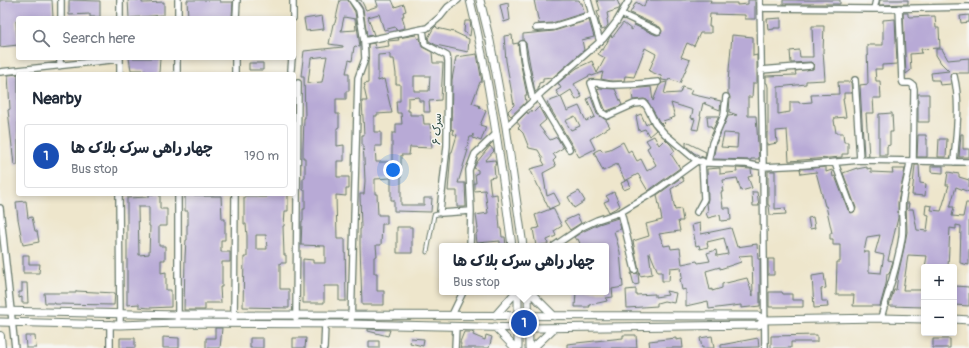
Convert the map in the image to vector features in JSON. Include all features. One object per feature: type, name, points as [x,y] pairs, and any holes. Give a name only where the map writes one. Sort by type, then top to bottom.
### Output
[{"type":"main road","points":[[0,336],[1,348]]},
{"type":"street","points":[[61,0],[61,16]]},
{"type":"street","points":[[120,0],[120,16]]},
{"type":"street","points":[[178,0],[178,16]]},
{"type":"street","points":[[236,16],[237,0]]},
{"type":"street","points":[[293,0],[293,16]]},
{"type":"street","points":[[351,324],[358,78],[365,59],[364,40],[358,10],[352,0]]},
{"type":"street","points":[[364,40],[427,28],[440,17],[448,7],[458,0]]},
{"type":"street","points":[[470,0],[480,42],[496,134],[512,243]]},
{"type":"street","points":[[480,0],[490,41],[506,127],[523,243]]},
{"type":"street","points":[[588,0],[600,42]]},
{"type":"street","points":[[506,127],[535,99],[600,42],[621,14],[629,0]]},
{"type":"street","points":[[760,0],[765,348]]},
{"type":"street","points":[[874,9],[876,0]]},
{"type":"street","points":[[760,8],[874,9],[969,7]]},
{"type":"street","points":[[881,318],[902,239],[903,227],[901,209],[912,161],[914,89],[913,85],[910,83],[903,83],[902,80],[899,8]]},
{"type":"street","points":[[621,14],[658,31]]},
{"type":"street","points":[[536,28],[553,27],[592,15]]},
{"type":"street","name":"سرک ۶","points":[[423,29],[425,44],[447,56],[448,62],[447,146],[441,213]]},
{"type":"street","points":[[522,44],[524,60],[535,99],[569,149]]},
{"type":"street","points":[[60,60],[60,66]]},
{"type":"street","points":[[0,72],[111,60]]},
{"type":"street","points":[[120,60],[120,72]]},
{"type":"street","points":[[177,60],[177,72]]},
{"type":"street","points":[[235,60],[235,72]]},
{"type":"street","points":[[291,70],[292,60]]},
{"type":"street","points":[[761,70],[810,66]]},
{"type":"street","points":[[954,76],[957,87],[958,106],[954,162]]},
{"type":"street","points":[[856,80],[860,160]]},
{"type":"street","points":[[658,82],[624,85],[606,85],[597,82],[592,83],[601,112],[604,115],[607,116],[634,104],[644,103],[655,123],[665,134],[699,161],[746,164],[763,167],[860,160],[969,162]]},
{"type":"street","points":[[296,324],[298,83]]},
{"type":"street","points":[[708,162],[712,143],[724,115],[726,97]]},
{"type":"street","points":[[470,243],[471,211],[468,170],[475,154],[496,134]]},
{"type":"street","points":[[558,243],[582,227],[621,212],[654,192],[699,161]]},
{"type":"street","points":[[697,212],[704,199],[699,161]]},
{"type":"street","points":[[835,163],[852,209]]},
{"type":"street","points":[[119,196],[120,325]]},
{"type":"street","points":[[177,323],[178,196]]},
{"type":"street","points":[[234,323],[235,196]]},
{"type":"street","points":[[0,208],[15,348]]},
{"type":"street","points":[[441,213],[471,211]]},
{"type":"street","points":[[621,212],[635,270]]},
{"type":"street","points":[[452,315],[462,295]]},
{"type":"street","points":[[495,316],[514,295]]},
{"type":"street","points":[[517,295],[518,348]]},
{"type":"street","points":[[529,295],[529,348]]},
{"type":"street","points":[[532,295],[554,316]]},
{"type":"street","points":[[0,311],[178,315],[758,316],[765,320],[881,318],[921,319]]},
{"type":"street","points":[[957,319],[969,320]]},
{"type":"street","points":[[0,322],[120,325],[177,323],[351,324],[554,328],[759,325],[765,320]]},
{"type":"street","points":[[110,324],[110,348]]},
{"type":"street","points":[[324,348],[325,324]]},
{"type":"street","points":[[455,348],[456,326]]},
{"type":"street","points":[[495,327],[515,348]]},
{"type":"street","points":[[533,348],[554,328]]},
{"type":"lane","points":[[427,252],[434,215],[441,213]]},
{"type":"building","points":[[0,0],[52,0],[53,16],[16,16],[16,45],[0,47]]},
{"type":"building","points":[[69,0],[100,1],[100,16],[90,16],[90,14],[69,15]]},
{"type":"building","points":[[128,0],[142,0],[142,3],[164,2],[164,15],[129,16]]},
{"type":"building","points":[[187,0],[220,0],[220,2],[233,2],[232,16],[188,16]]},
{"type":"building","points":[[340,0],[348,0],[355,12],[360,47],[354,47],[352,61],[349,60],[346,73],[349,73],[349,91],[346,91],[346,99],[336,99],[336,114],[339,114],[337,146],[344,145],[344,161],[337,161],[337,177],[349,177],[349,189],[346,189],[346,196],[336,195],[337,239],[345,239],[346,301],[339,301],[339,286],[324,286],[324,303],[303,303],[303,259],[313,260],[313,263],[325,263],[325,246],[301,245],[303,209],[305,209],[305,190],[303,190],[303,178],[305,178],[305,158],[303,158],[303,147],[305,118],[304,76],[301,76],[304,51],[343,47],[329,44],[333,24],[335,23]],"holes":[[[344,17],[355,19],[356,30],[341,31]],[[327,56],[322,82],[308,83],[311,58]]]},
{"type":"building","points":[[357,0],[361,0],[366,10],[378,6],[376,0],[392,0],[395,7],[404,4],[406,11],[403,12],[404,16],[402,16],[405,28],[396,30],[395,27],[384,30],[379,14],[368,17],[374,35],[367,36],[363,9]]},
{"type":"building","points":[[534,0],[579,0],[580,3],[582,3],[584,13],[552,23],[539,24]]},
{"type":"building","points":[[597,0],[617,0],[620,7],[619,9],[607,13],[608,25],[605,29],[601,30],[597,11],[600,10]]},
{"type":"building","points":[[646,0],[711,0],[710,3],[737,3],[737,5],[748,4],[748,0],[755,0],[755,19],[745,19],[745,15],[710,14],[709,26],[711,26],[711,33],[700,33],[694,46],[687,43],[681,57],[690,60],[680,83],[669,79],[668,81],[662,80],[661,76],[649,71],[656,54],[645,48],[634,77],[625,76],[624,81],[611,81],[601,79],[603,72],[592,76],[591,75],[574,84],[582,97],[576,100],[571,90],[560,97],[556,91],[561,88],[558,83],[577,68],[592,61],[597,73],[605,58],[598,54],[601,49],[603,50],[611,35],[612,38],[623,23],[632,30],[634,25],[656,35],[661,34],[662,31],[660,27],[630,13],[636,2],[644,7]]},
{"type":"building","points":[[783,0],[840,0],[840,4],[783,4]]},
{"type":"building","points":[[880,0],[908,0],[908,4],[879,5]]},
{"type":"building","points":[[508,3],[510,20],[504,22],[500,5]]},
{"type":"building","points":[[903,13],[908,13],[909,17],[935,16],[936,28],[939,28],[940,48],[921,49],[922,53],[910,54],[911,70],[906,74]]},
{"type":"building","points":[[969,15],[969,22],[961,23],[960,16]]},
{"type":"building","points":[[322,16],[324,29],[306,31],[304,19]]},
{"type":"building","points":[[781,18],[781,28],[768,30],[767,19]]},
{"type":"building","points":[[895,19],[897,64],[882,65],[882,69],[875,69],[876,81],[880,81],[881,98],[873,98],[874,113],[866,113],[869,156],[864,156],[860,85],[868,84],[867,45],[883,45],[883,20]]},
{"type":"building","points":[[589,20],[594,37],[582,40],[584,50],[552,78],[543,79],[543,82],[539,83],[538,90],[535,92],[526,43],[523,40],[523,34],[554,31]]},
{"type":"building","points":[[465,21],[470,21],[470,36],[464,32]]},
{"type":"building","points":[[436,26],[437,28],[454,32],[469,39],[468,52],[436,45],[429,41],[428,38]]},
{"type":"building","points":[[812,26],[824,26],[823,51],[825,80],[806,81],[806,84],[778,87],[778,114],[790,112],[790,102],[812,102],[811,95],[839,94],[838,82],[851,82],[852,93],[844,93],[843,99],[846,117],[835,118],[834,120],[836,133],[843,133],[844,142],[848,142],[848,154],[842,154],[842,157],[789,161],[787,130],[776,131],[777,143],[767,145],[768,87],[766,83],[766,76],[796,75],[795,71],[813,69],[814,65],[811,62],[791,63],[790,51],[799,50],[800,57],[813,57]]},
{"type":"building","points":[[416,35],[418,39],[420,38],[422,47],[432,52],[433,63],[443,63],[441,100],[429,101],[430,112],[424,112],[424,101],[419,101],[419,97],[408,98],[408,111],[410,111],[410,115],[423,115],[424,124],[430,124],[432,148],[410,147],[409,155],[401,155],[401,205],[424,205],[424,198],[432,198],[431,212],[394,211],[394,200],[391,200],[391,178],[375,179],[375,194],[377,194],[378,215],[387,215],[387,224],[382,224],[381,245],[376,245],[377,256],[374,257],[374,273],[377,273],[377,291],[384,291],[384,305],[362,305],[360,194],[364,194],[365,181],[362,146],[362,135],[364,135],[362,101],[367,101],[364,84],[368,83],[368,44],[374,43],[375,48],[389,46],[388,41],[399,40],[398,38]],"holes":[[[390,54],[390,59],[394,59],[396,84],[400,84],[400,101],[396,101],[397,113],[401,113],[402,124],[396,124],[396,133],[392,133],[392,162],[376,162],[375,146],[381,146],[381,132],[374,132],[374,116],[377,116],[377,114],[392,113],[384,79],[378,81],[378,55]],[[414,76],[430,76],[429,91],[414,91]]]},
{"type":"building","points":[[512,35],[513,44],[518,43],[527,95],[525,95],[526,102],[511,116],[508,111],[514,105],[506,61],[504,36]]},
{"type":"building","points":[[732,35],[753,37],[753,56],[757,55],[757,83],[753,83],[752,97],[748,97],[748,116],[756,116],[759,159],[713,159],[716,144],[728,116],[737,115],[729,112],[730,97],[728,93]],"holes":[[[724,133],[738,134],[737,148],[721,147]]]},
{"type":"building","points":[[936,49],[942,49],[948,60],[969,58],[969,73],[952,73],[950,76],[951,84],[940,85],[939,80],[932,80],[931,73],[949,71],[936,55]]},
{"type":"building","points":[[477,54],[482,82],[480,82],[472,103],[480,106],[479,107],[486,111],[480,125],[486,127],[481,141],[473,138],[473,134],[472,137],[470,137],[466,150],[468,150],[458,183],[465,183],[466,207],[457,207],[457,191],[448,191],[451,152],[457,135],[453,134],[454,130],[451,129],[452,80],[456,57]]},
{"type":"building","points":[[129,60],[160,60],[159,72],[131,70]]},
{"type":"building","points":[[249,63],[263,63],[263,70],[249,70]]},
{"type":"building","points":[[16,74],[16,165],[14,165],[8,110],[10,109],[8,75]]},
{"type":"building","points":[[667,82],[664,94],[680,93],[682,87],[692,90],[690,94],[721,101],[720,110],[703,103],[698,130],[692,129],[695,119],[691,118],[693,110],[671,103],[675,117],[663,121],[665,123],[663,125],[659,121],[647,100],[633,100],[631,89],[651,87],[653,101],[659,86],[662,83]]},
{"type":"building","points":[[597,89],[615,89],[622,105],[607,111]]},
{"type":"building","points":[[918,94],[929,94],[929,122],[918,122]]},
{"type":"building","points":[[561,97],[567,111],[579,106],[586,121],[595,117],[587,99],[591,97],[597,114],[606,120],[610,127],[590,139],[595,149],[579,157],[547,102]],"holes":[[[575,116],[580,126],[571,130],[565,121]]]},
{"type":"building","points":[[539,107],[546,120],[539,126],[550,140],[557,137],[563,148],[553,154],[556,158],[553,161],[556,166],[543,173],[547,196],[554,193],[560,204],[549,209],[530,169],[545,165],[542,160],[543,159],[538,150],[529,148],[523,133],[518,128],[520,126],[517,122],[527,112],[528,114],[531,110],[533,113]]},
{"type":"building","points":[[892,113],[893,132],[890,132],[890,145],[887,146],[887,155],[879,155],[879,114]]},
{"type":"building","points":[[641,114],[646,125],[650,122],[656,130],[649,136],[645,129],[639,131],[636,116]]},
{"type":"building","points":[[707,116],[719,116],[713,129],[711,126],[708,126]]},
{"type":"building","points":[[961,134],[963,134],[963,149],[969,149],[969,157],[959,157]]},
{"type":"building","points":[[918,135],[926,135],[927,157],[917,157]]},
{"type":"building","points":[[654,136],[659,145],[665,139],[671,145],[675,151],[671,154],[680,168],[648,191],[638,174],[625,181],[617,164],[603,171],[594,152],[600,149],[602,151],[610,149],[623,142],[628,152],[631,150],[637,161],[641,159],[647,171],[656,165],[647,148],[650,146],[646,140]]},
{"type":"building","points":[[939,139],[947,139],[946,157],[938,157]]},
{"type":"building","points":[[686,142],[706,152],[705,158],[694,153],[686,146]]},
{"type":"building","points":[[490,146],[494,151],[485,161],[495,160],[495,177],[489,178],[491,195],[497,194],[500,229],[502,237],[505,237],[506,243],[500,243],[500,241],[477,243],[476,234],[478,229],[476,215],[488,213],[485,190],[474,191],[474,183],[476,183],[475,174],[478,173],[478,170],[474,168]]},
{"type":"building","points":[[915,165],[919,165],[920,183],[926,184],[925,196],[912,195]]},
{"type":"building","points":[[931,166],[943,166],[943,173],[931,172]]},
{"type":"building","points":[[826,167],[826,172],[832,170],[833,177],[835,176],[848,210],[852,213],[856,208],[843,173],[857,168],[867,167],[867,169],[871,168],[871,172],[893,173],[892,169],[905,169],[898,202],[898,218],[888,260],[893,261],[889,274],[887,274],[880,306],[853,306],[854,295],[836,295],[837,262],[840,262],[840,245],[833,245],[833,239],[830,239],[830,233],[832,233],[816,172],[801,174],[800,169]],"holes":[[[880,235],[875,253],[884,255],[881,273],[869,272],[869,252],[864,252],[867,237]]]},
{"type":"building","points":[[720,168],[720,174],[737,172],[736,168],[751,169],[752,176],[748,177],[752,188],[741,191],[737,178],[723,180],[723,192],[721,192],[723,208],[730,208],[731,220],[721,221],[720,215],[708,218],[706,213],[708,212],[707,169]]},
{"type":"building","points":[[768,171],[775,171],[775,209],[785,208],[786,214],[770,215],[768,205]]},
{"type":"building","points":[[948,172],[959,174],[959,177],[969,180],[969,192],[956,187],[950,207],[954,207],[952,216],[963,217],[966,203],[969,203],[969,265],[960,263],[961,226],[956,225],[956,229],[950,228],[948,264],[926,264],[927,256],[908,255],[903,290],[921,290],[921,307],[889,306],[894,290],[896,290],[907,232],[906,203],[909,203],[908,209],[913,209],[917,230],[927,231],[929,215],[925,214],[926,205],[932,206],[931,210],[941,211],[949,185],[946,185]]},
{"type":"building","points":[[682,177],[684,181],[671,189],[675,210],[681,209],[683,221],[678,221],[680,231],[659,234],[664,246],[670,245],[671,249],[680,248],[682,264],[697,261],[698,263],[710,261],[707,253],[716,250],[717,256],[728,254],[724,238],[707,242],[708,247],[700,249],[699,245],[696,246],[692,225],[700,223],[701,234],[731,228],[737,247],[757,244],[758,259],[760,259],[760,306],[741,308],[741,305],[709,309],[708,301],[686,306],[686,289],[682,290],[680,279],[682,278],[681,267],[670,268],[669,281],[662,281],[662,272],[658,272],[650,253],[652,274],[640,276],[633,241],[649,236],[646,224],[662,220],[657,195]],"holes":[[[752,255],[753,296],[747,278],[722,284],[722,288],[712,291],[712,289],[710,290],[706,271],[720,267],[720,269],[741,262],[739,256]]]},
{"type":"building","points":[[628,180],[631,187],[624,190],[621,183]]},
{"type":"building","points":[[579,191],[585,201],[574,208],[568,197]]},
{"type":"building","points":[[614,192],[620,206],[609,212],[604,202],[609,200],[606,196]]},
{"type":"building","points":[[752,192],[757,192],[759,206],[753,206]]},
{"type":"building","points":[[160,196],[160,209],[167,209],[167,226],[159,226],[159,246],[165,246],[165,260],[161,260],[161,273],[166,272],[166,290],[171,290],[171,307],[149,308],[139,307],[139,304],[127,305],[127,198]],"holes":[[[138,207],[149,207],[149,254],[139,255]]]},
{"type":"building","points":[[185,196],[221,196],[222,219],[225,219],[225,240],[221,240],[221,252],[230,252],[230,262],[222,262],[222,287],[220,287],[221,303],[205,303],[205,310],[184,310],[185,257],[188,225],[188,211],[185,211]]},
{"type":"building","points":[[288,196],[288,211],[285,211],[283,226],[284,255],[286,255],[286,263],[280,263],[280,289],[289,289],[289,308],[243,307],[244,257],[247,257],[246,224],[244,224],[244,197]],"holes":[[[256,235],[266,235],[267,249],[256,249]]]},
{"type":"building","points":[[26,201],[28,218],[32,217],[39,242],[23,245],[16,202]]},
{"type":"building","points":[[553,208],[562,226],[554,231],[556,236],[547,240],[548,243],[535,243],[533,229],[539,228],[535,215]]},
{"type":"building","points":[[577,215],[581,223],[570,230],[564,221]]},
{"type":"building","points":[[813,217],[815,228],[810,229],[808,218]]},
{"type":"building","points":[[618,218],[621,229],[614,231],[620,252],[623,287],[612,289],[613,297],[606,298],[607,301],[589,305],[590,307],[575,307],[576,295],[609,295],[609,243],[580,243],[578,239],[576,240],[574,237],[599,224]]},
{"type":"building","points":[[397,227],[412,227],[412,253],[397,253]]},
{"type":"building","points":[[23,255],[29,255],[29,264],[40,264],[39,273],[23,273]]},
{"type":"building","points":[[768,259],[774,259],[774,275],[768,275]]},
{"type":"building","points":[[631,273],[638,273],[639,284],[634,285]]},
{"type":"building","points":[[824,274],[826,288],[821,289],[822,301],[827,301],[828,307],[814,308],[812,276]]},
{"type":"building","points":[[22,283],[27,283],[28,303],[22,303],[22,297],[19,298],[19,292],[22,292]]},
{"type":"building","points":[[957,286],[969,287],[969,306],[957,305]]},
{"type":"building","points":[[636,289],[636,295],[655,294],[655,297],[668,295],[666,291],[676,293],[674,303],[664,301],[657,303],[657,306],[627,308],[626,290]]},
{"type":"building","points":[[76,291],[115,293],[114,305],[45,303],[44,293],[76,293]]},
{"type":"building","points":[[769,292],[792,294],[792,300],[803,300],[803,307],[769,307]]},
{"type":"building","points":[[215,328],[222,328],[220,348],[206,348],[206,338],[215,338]]},
{"type":"building","points":[[368,329],[390,330],[388,336],[368,331]]},
{"type":"building","points":[[464,332],[474,333],[473,335],[485,340],[486,335],[492,337],[489,348],[460,348],[460,342]]},
{"type":"building","points":[[623,335],[636,335],[637,348],[567,348],[567,344],[623,338]]},
{"type":"building","points":[[817,335],[817,342],[791,342],[791,348],[771,348],[771,336]]},
{"type":"building","points":[[25,336],[35,336],[36,348],[26,348]]},
{"type":"building","points":[[712,336],[714,348],[702,348],[700,338]]},
{"type":"building","points":[[163,337],[179,338],[179,348],[163,348]]},
{"type":"building","points":[[120,338],[135,338],[135,348],[120,348]]},
{"type":"building","points":[[250,338],[263,338],[263,348],[250,348]]},
{"type":"building","points":[[293,338],[306,338],[305,348],[293,348]]},
{"type":"building","points":[[411,338],[424,339],[423,346],[410,343]]},
{"type":"building","points":[[676,338],[676,340],[682,339],[683,348],[650,348],[649,341]]},
{"type":"building","points":[[758,338],[759,347],[721,348],[721,345]]},
{"type":"building","points":[[933,339],[950,339],[950,348],[933,348]]},
{"type":"building","points":[[369,341],[379,341],[379,348],[369,348]]},
{"type":"place","name":"چهار راهی سرک بلاک ها","points":[[524,323]]}]
